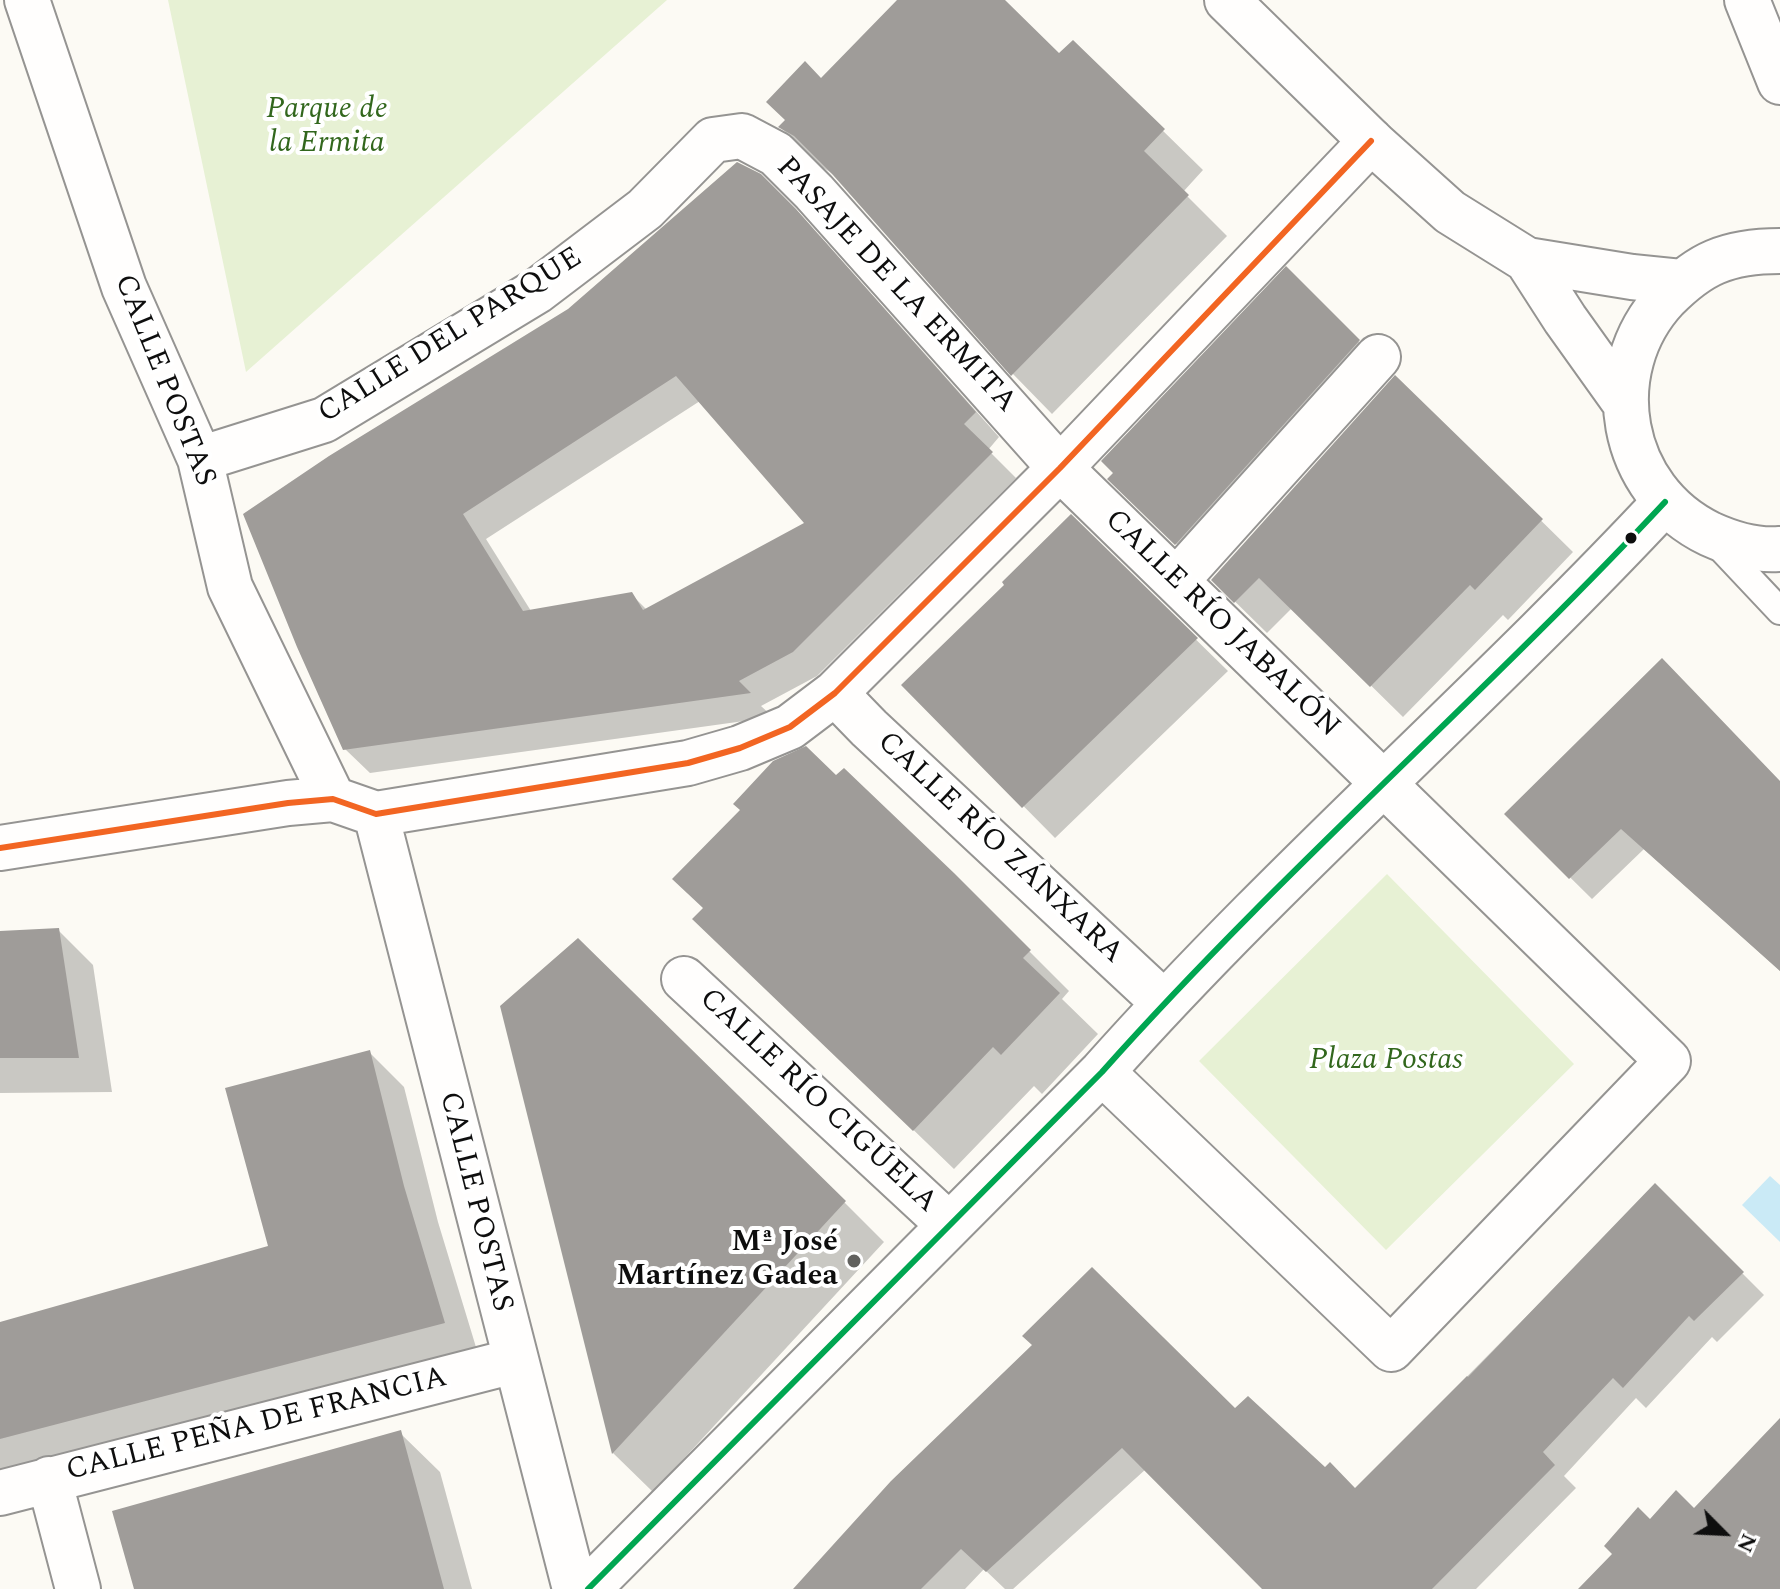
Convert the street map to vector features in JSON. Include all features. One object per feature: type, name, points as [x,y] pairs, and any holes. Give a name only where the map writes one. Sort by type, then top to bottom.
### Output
[{"type":"street","name":"CALLE POSTAS","points":[[27,0],[124,287],[200,459],[230,587],[333,799]]},
{"type":"street","points":[[1227,0],[1371,141],[1450,212],[1527,260],[1681,282]]},
{"type":"street","points":[[1747,0],[1780,82]]},
{"type":"street","name":"PASAJE DE LA ERMITA","points":[[713,140],[742,136],[776,154],[814,192],[1060,468]]},
{"type":"street","name":"CALLE DEL PARQUE","points":[[200,459],[324,420],[537,291],[645,209],[713,140]]},
{"type":"street","points":[[0,848],[288,803],[333,799],[376,814],[688,763],[740,748],[790,727],[835,693],[1060,468],[1371,141]]},
{"type":"street","points":[[1776,552],[1730,543],[1695,527],[1665,502],[1644,472],[1630,439],[1625,403],[1631,358],[1650,316],[1681,282],[1714,262],[1752,251],[1780,251]]},
{"type":"street","points":[[1527,260],[1625,403]]},
{"type":"street","points":[[1176,581],[1378,357]]},
{"type":"street","name":"CALLE RÍO JABALÓN","points":[[1060,468],[1382,782]]},
{"type":"street","points":[[588,1589],[1102,1072],[1164,1003],[1382,782],[1513,658],[1665,502]]},
{"type":"street","name":"CALLE RÍO ZÁNXARA","points":[[835,693],[1164,1003]]},
{"type":"street","points":[[1102,1072],[1391,1349],[1668,1061],[1382,782]]},
{"type":"street","name":"CALLE POSTAS","points":[[376,814],[575,1589]]},
{"type":"street","name":"CALLE RÍO CIGÚELA","points":[[684,979],[949,1225]]},
{"type":"street","name":"CALLE PEÑA DE FRANCIA","points":[[0,1493],[514,1361]]},
{"type":"street","points":[[49,1479],[78,1589]]},
{"type":"lane","points":[[1706,532],[1780,611]]},
{"type":"green space","name":"Parque de la Ermita","points":[[168,0],[667,0],[246,372]]},
{"type":"green space","name":"Plaza Postas","points":[[1387,874],[1574,1064],[1386,1250],[1199,1061]]},
{"type":"water","points":[[1770,1176],[1780,1185],[1780,1242],[1742,1205]]},
{"type":"building","points":[[897,0],[1005,0],[1059,53],[1073,40],[1165,129],[1144,151],[1189,195],[1011,376],[833,175],[794,136],[778,127],[785,120],[766,102],[805,61],[821,78]]},
{"type":"building","points":[[737,162],[761,174],[796,209],[976,412],[964,424],[993,452],[793,652],[739,681],[751,693],[343,750],[243,514],[329,456],[568,309]],"holes":[[[676,376],[804,523],[643,610],[632,592],[523,611],[463,514]]]},
{"type":"building","points":[[1286,266],[1360,340],[1175,545],[1107,479],[1113,473],[1101,461]]},
{"type":"building","points":[[1395,375],[1543,519],[1475,590],[1470,585],[1370,687],[1259,578],[1234,603],[1211,580]]},
{"type":"building","points":[[1071,514],[1198,638],[1022,808],[901,685],[1004,585],[1002,582]]},
{"type":"building","points":[[1662,658],[1780,781],[1780,971],[1621,829],[1569,879],[1504,814]]},
{"type":"building","points":[[806,746],[836,775],[844,768],[954,873],[1031,950],[1023,958],[1060,993],[1001,1055],[993,1047],[913,1131],[692,919],[703,908],[672,879],[740,810],[733,804],[773,761]]},
{"type":"building","points":[[59,928],[79,1058],[0,1058],[0,931]]},
{"type":"building","points":[[578,938],[846,1201],[612,1454],[500,1006]]},
{"type":"building","points":[[370,1050],[404,1186],[445,1323],[0,1439],[0,1322],[268,1246],[225,1088]]},
{"type":"building","points":[[1655,1183],[1744,1272],[1694,1321],[1689,1316],[1623,1388],[1613,1378],[1543,1452],[1555,1465],[1432,1589],[1262,1589],[1122,1448],[986,1572],[961,1549],[921,1589],[793,1589],[891,1481],[1032,1345],[1022,1336],[1092,1267],[1235,1408],[1248,1396],[1325,1467],[1330,1462],[1355,1488],[1468,1377]]},
{"type":"building","points":[[1780,1418],[1780,1589],[1578,1589],[1612,1554],[1604,1546],[1638,1507],[1650,1519],[1676,1490],[1694,1508]]},
{"type":"building","points":[[401,1430],[444,1589],[134,1589],[112,1511]]},
{"type":"transit line","points":[[0,848],[288,803],[333,799],[376,814],[688,763],[740,748],[790,727],[835,693],[1060,468],[1371,141]]},
{"type":"transit line","points":[[588,1589],[1102,1072],[1239,926],[1525,645],[1665,502]]},
{"type":"place","name":"Mª José Martínez Gadea","points":[[854,1261]]}]
